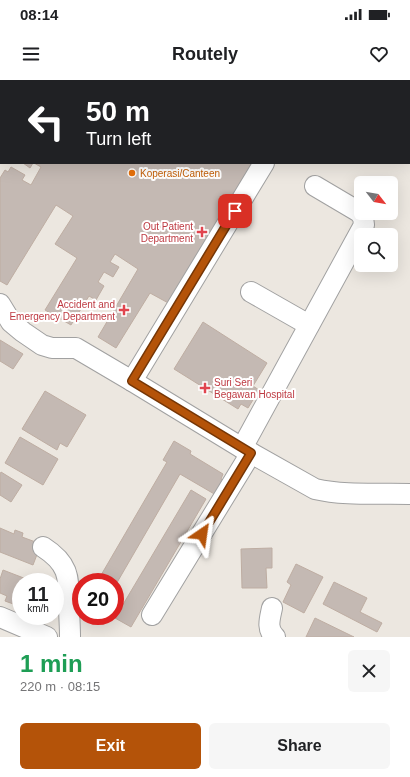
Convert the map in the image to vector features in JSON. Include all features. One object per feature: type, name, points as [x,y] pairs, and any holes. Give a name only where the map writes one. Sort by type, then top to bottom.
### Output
[{"type":"street","points":[[132,381],[263,164]]},
{"type":"street","points":[[152,616],[246,450],[309,325],[364,225],[363,217],[358,212],[315,186]]},
{"type":"street","points":[[251,292],[309,325]]},
{"type":"street","points":[[0,304],[11,322],[42,345],[52,348],[76,348],[246,450],[315,489],[342,493],[410,494]]},
{"type":"street","points":[[43,547],[52,553],[60,562],[65,570],[69,583],[70,637]]},
{"type":"street","points":[[272,608],[269,622],[271,633],[275,637]]},
{"type":"street","points":[[0,617],[47,637]]},
{"type":"building","points":[[24,164],[32,164],[30,168]]},
{"type":"building","points":[[36,164],[256,164],[172,305],[150,293],[116,348],[98,337],[138,269],[115,254],[110,262],[119,267],[113,277],[104,272],[98,282],[104,286],[96,300],[89,296],[71,325],[45,310],[77,258],[55,244],[73,216],[56,205],[7,285],[0,281],[0,178],[5,170],[8,172],[11,167],[25,175],[22,180],[31,185],[41,167]]},
{"type":"building","points":[[203,322],[267,363],[253,386],[259,390],[248,408],[241,404],[238,409],[174,369]]},
{"type":"building","points":[[0,340],[23,354],[13,369],[0,361]]},
{"type":"building","points":[[45,391],[86,415],[67,447],[60,443],[57,450],[22,429]]},
{"type":"building","points":[[20,437],[58,459],[43,485],[5,463]]},
{"type":"building","points":[[174,441],[191,451],[190,454],[223,474],[221,479],[224,481],[216,495],[180,474],[123,573],[102,573],[167,462],[163,460]]},
{"type":"building","points":[[1,472],[22,485],[11,502],[0,495]]},
{"type":"building","points":[[191,490],[206,499],[131,627],[124,623],[124,603]]},
{"type":"building","points":[[0,528],[14,534],[15,530],[23,533],[22,537],[41,544],[33,565],[0,552]]},
{"type":"building","points":[[272,548],[272,568],[266,568],[267,588],[242,588],[241,549]]},
{"type":"building","points":[[296,564],[323,577],[304,613],[283,602],[291,585],[287,582]]},
{"type":"building","points":[[3,570],[12,573],[12,604],[5,601],[7,596],[0,593],[0,579]]},
{"type":"building","points":[[334,582],[367,598],[360,612],[382,623],[377,632],[323,604]]},
{"type":"building","points":[[315,618],[354,637],[306,637]]},
{"type":"place","name":"Koperasi/Canteen","points":[[132,173]]},
{"type":"place","name":"Out Patient Department","points":[[202,232]]},
{"type":"place","name":"Accident and Emergency Department","points":[[124,310]]},
{"type":"place","name":"Suri Seri Begawan Hospital","points":[[205,388]]},
{"type":"route","points":[[202,534],[251,453],[132,381],[235,211]]}]
